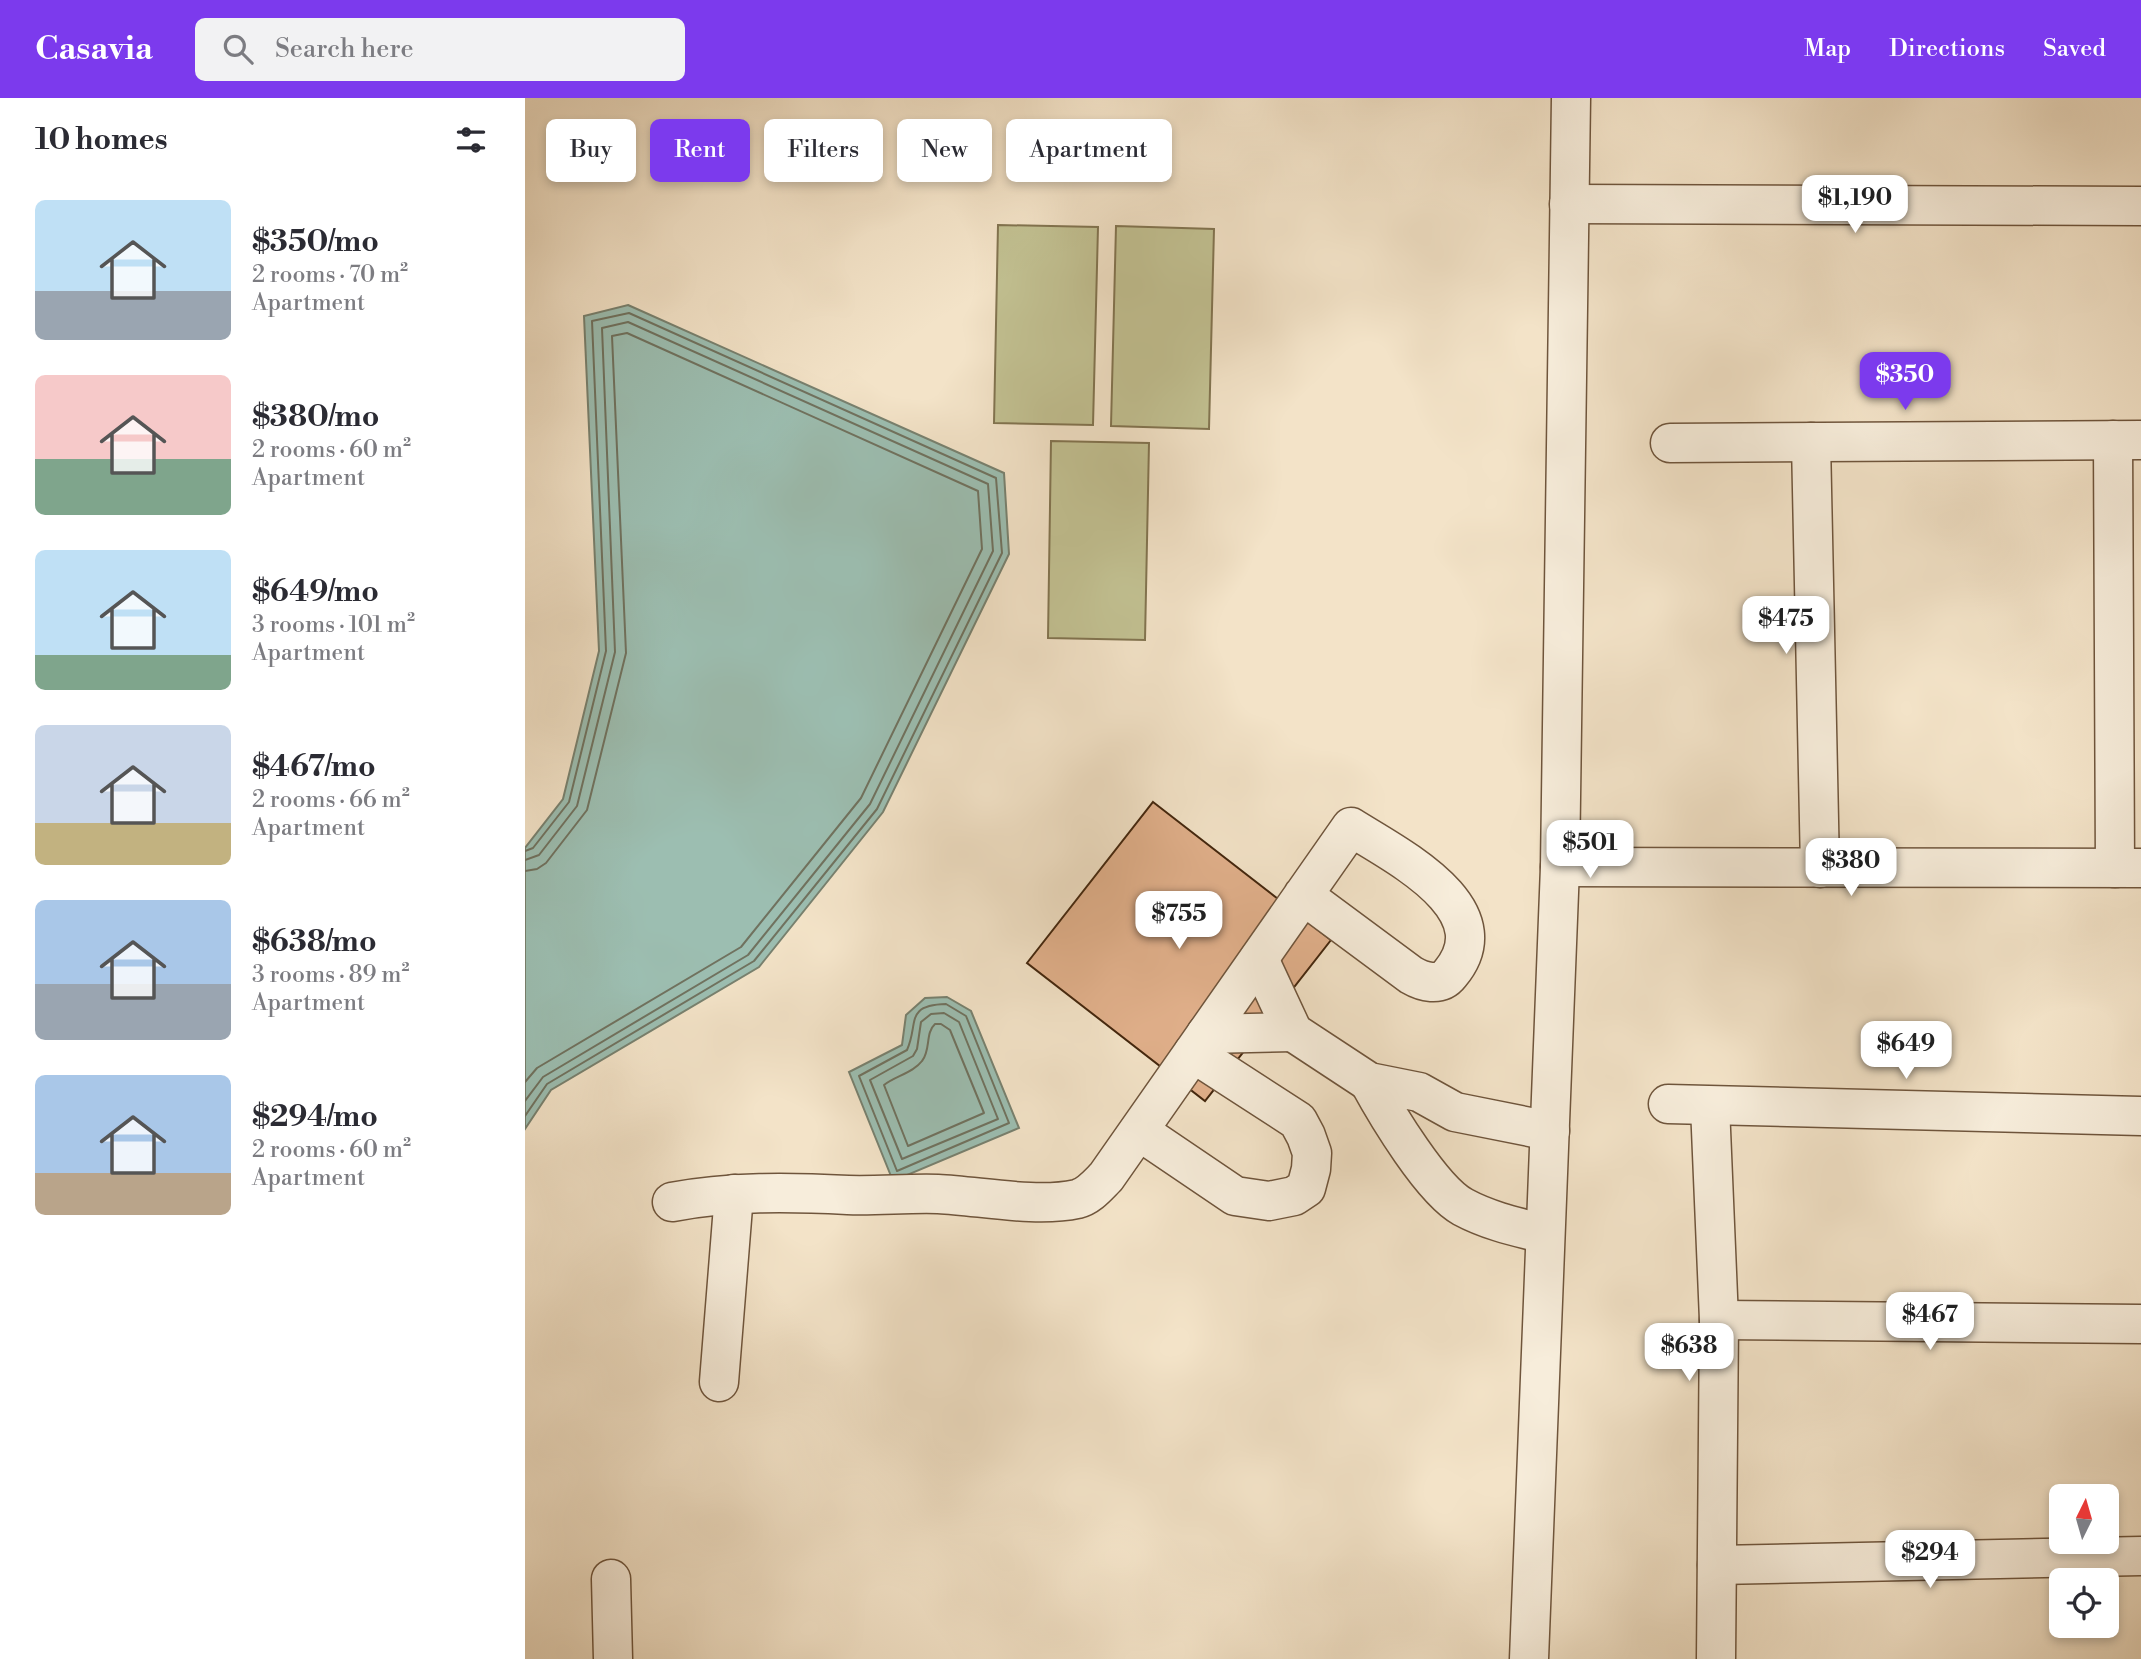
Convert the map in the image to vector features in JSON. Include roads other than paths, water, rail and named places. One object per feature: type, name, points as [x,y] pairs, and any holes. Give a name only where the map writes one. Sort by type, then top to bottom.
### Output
[{"type":"street","points":[[1529,1659],[1560,867],[1571,98]]},
{"type":"street","points":[[1569,204],[2141,206]]},
{"type":"street","points":[[1560,867],[2128,868],[2127,440],[1670,443]]},
{"type":"street","points":[[1811,442],[1820,868]]},
{"type":"street","points":[[672,1202],[700,1196],[734,1195],[938,1194],[1049,1202],[1079,1199],[1092,1192],[1106,1177],[1303,895]]},
{"type":"street","points":[[1259,959],[1293,1032],[1369,1082],[1419,1092],[1455,1112],[1550,1131]]},
{"type":"street","points":[[1200,1043],[1293,1032]]},
{"type":"street","points":[[1139,1130],[1235,1196],[1269,1201],[1294,1196],[1306,1188],[1312,1153],[1298,1121],[1200,1043]]},
{"type":"street","points":[[1369,1082],[1394,1126],[1438,1185],[1460,1206],[1490,1220],[1545,1234]]},
{"type":"street","points":[[1668,1104],[2141,1116]]},
{"type":"street","points":[[1710,1106],[1719,1320],[1716,1659]]},
{"type":"street","points":[[1418,1158],[1438,1144],[1455,1112]]},
{"type":"street","points":[[719,1382],[734,1195]]},
{"type":"street","points":[[1719,1320],[2141,1324]]},
{"type":"street","points":[[1717,1565],[2141,1556]]},
{"type":"street","points":[[611,1579],[613,1659]]},
{"type":"water","points":[[628,305],[1004,473],[1009,554],[883,812],[759,967],[551,1090],[525,1129],[525,848],[563,799],[599,651],[584,316]]},
{"type":"water","points":[[947,997],[971,1011],[1019,1128],[893,1181],[849,1072],[902,1045],[906,1015],[925,998]]}]
